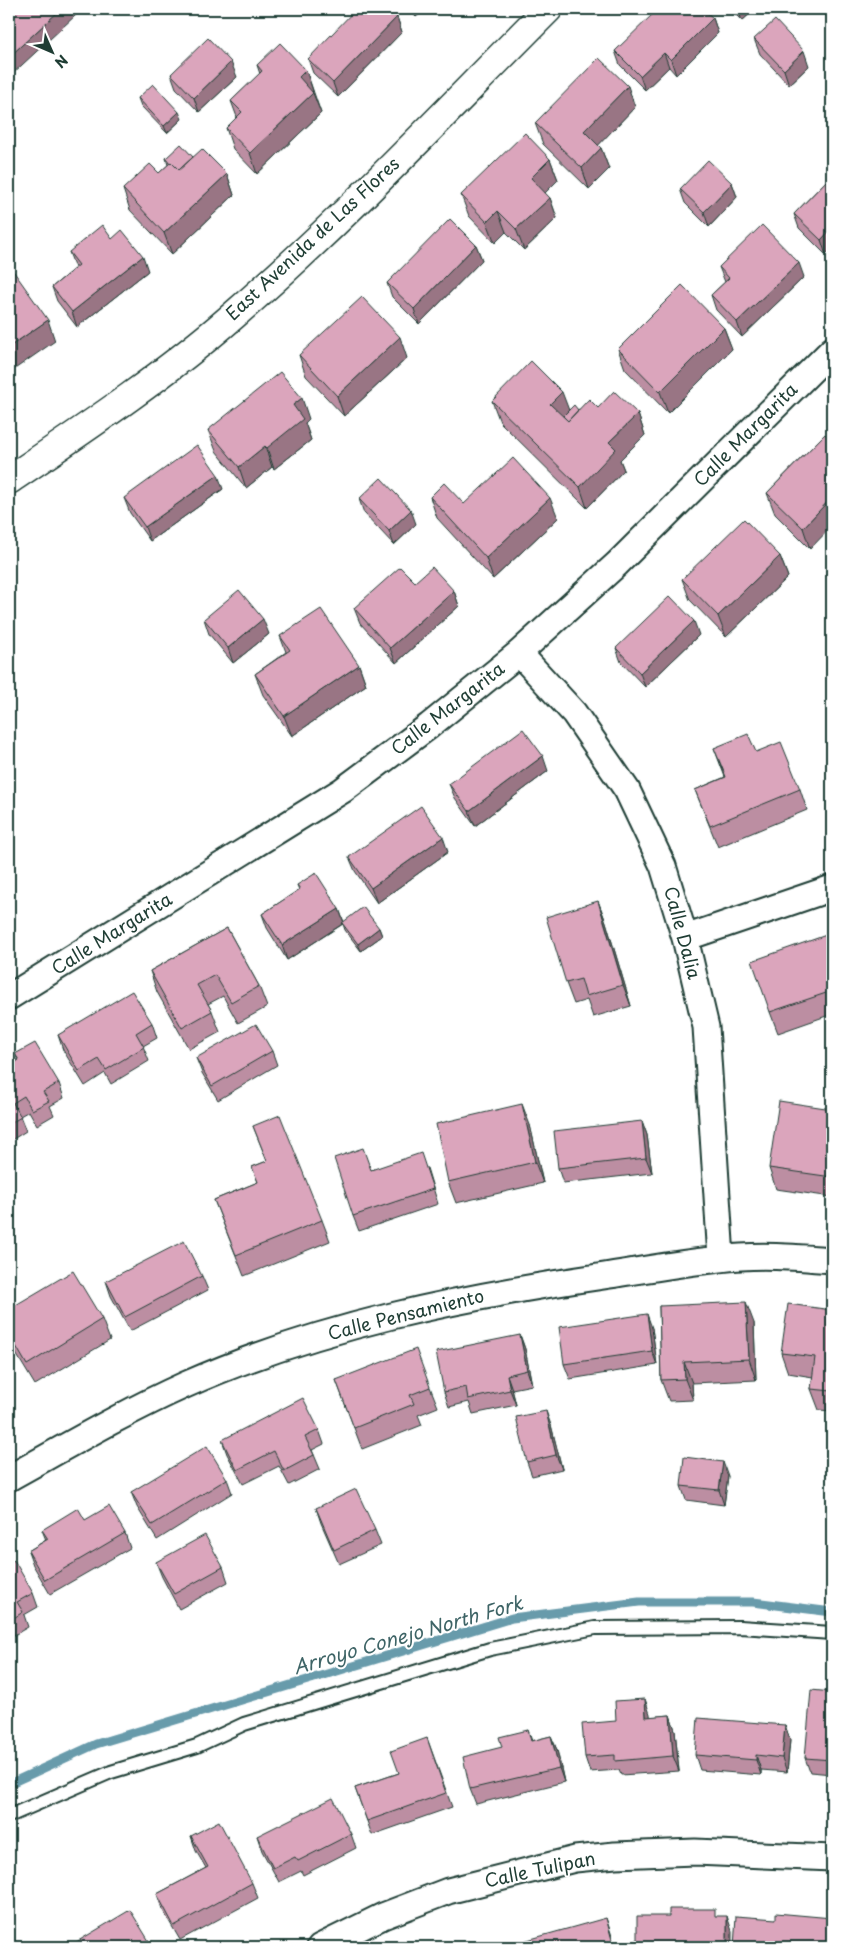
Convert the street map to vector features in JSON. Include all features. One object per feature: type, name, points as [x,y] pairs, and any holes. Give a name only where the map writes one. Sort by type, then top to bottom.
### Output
[{"type":"street","name":"East Avenida de Las Flores","points":[[9,480],[114,409],[233,316],[314,244],[548,9]]},
{"type":"street","name":"Calle Margarita","points":[[9,997],[343,790],[429,726],[519,653],[617,564],[832,350]]},
{"type":"street","name":"Calle Dalia","points":[[519,653],[574,713],[627,790],[663,866],[684,938],[706,1027],[721,1258]]},
{"type":"street","points":[[684,938],[832,888]]},
{"type":"street","name":"Calle Pensamiento","points":[[9,1478],[121,1417],[186,1385],[267,1353],[406,1311],[500,1291],[721,1258],[799,1257],[832,1260]]},
{"type":"street","name":"Calle Tulipan","points":[[320,1947],[383,1916],[448,1891],[575,1859],[614,1855],[695,1852],[832,1858]]},
{"type":"lane","points":[[9,1816],[111,1772],[197,1746],[244,1724],[490,1649],[595,1628],[740,1627],[832,1633]]},
{"type":"building","points":[[9,9],[61,9],[9,57]]},
{"type":"building","points":[[356,9],[388,9],[397,17],[333,83],[308,59]]},
{"type":"building","points":[[658,9],[703,9],[713,18],[671,60],[664,53],[640,76],[615,51]]},
{"type":"building","points":[[775,20],[804,51],[784,70],[754,39]]},
{"type":"building","points":[[208,38],[231,62],[194,98],[171,74]]},
{"type":"building","points":[[280,43],[306,70],[299,77],[313,93],[250,153],[226,128],[242,112],[231,101],[262,71],[257,65]]},
{"type":"building","points":[[599,58],[628,86],[584,131],[601,148],[582,168],[535,123]]},
{"type":"building","points":[[153,84],[179,112],[164,126],[138,98]]},
{"type":"building","points":[[525,133],[550,159],[531,178],[550,198],[516,229],[498,211],[487,222],[461,195]]},
{"type":"building","points":[[181,144],[193,157],[179,170],[166,158]]},
{"type":"building","points":[[202,149],[227,174],[164,233],[123,189],[150,164],[159,173],[171,162],[179,170]]},
{"type":"building","points":[[708,160],[732,183],[704,212],[680,189]]},
{"type":"building","points":[[832,175],[832,228],[821,240],[794,214]]},
{"type":"building","points":[[450,219],[476,245],[414,309],[387,283]]},
{"type":"building","points":[[102,225],[112,239],[122,230],[143,256],[72,312],[52,287],[79,265],[69,252]]},
{"type":"building","points":[[762,225],[799,263],[737,322],[711,295],[729,278],[719,267]]},
{"type":"building","points":[[9,265],[48,320],[9,347]]},
{"type":"building","points":[[682,285],[724,328],[660,392],[618,349]]},
{"type":"building","points":[[362,297],[400,337],[337,396],[299,355]]},
{"type":"building","points":[[531,361],[562,392],[550,404],[568,421],[589,399],[598,408],[614,391],[638,414],[609,442],[616,449],[580,487],[492,401]]},
{"type":"building","points":[[280,372],[302,398],[293,405],[303,419],[267,448],[265,446],[239,467],[208,430]]},
{"type":"building","points":[[574,405],[578,410],[568,421],[563,416]]},
{"type":"building","points":[[825,434],[832,440],[832,497],[803,528],[767,493]]},
{"type":"building","points":[[197,445],[218,475],[145,527],[124,498]]},
{"type":"building","points":[[513,458],[550,498],[486,558],[430,497],[444,483],[464,504]]},
{"type":"building","points":[[381,478],[411,510],[389,531],[359,499]]},
{"type":"building","points":[[744,519],[780,556],[718,616],[682,579]]},
{"type":"building","points":[[400,567],[415,582],[432,567],[454,591],[390,648],[354,608]]},
{"type":"building","points":[[239,590],[263,619],[228,648],[204,619]]},
{"type":"building","points":[[670,596],[694,621],[640,673],[616,648]]},
{"type":"building","points":[[321,609],[359,665],[284,716],[255,674],[290,650],[280,636]]},
{"type":"building","points":[[523,729],[543,756],[469,811],[449,784]]},
{"type":"building","points":[[748,734],[756,752],[781,742],[800,789],[710,826],[695,790],[726,777],[714,748]]},
{"type":"building","points":[[421,806],[443,837],[371,888],[349,857]]},
{"type":"building","points":[[316,873],[339,909],[282,945],[262,914],[300,889],[297,885]]},
{"type":"building","points":[[598,901],[623,985],[586,996],[581,979],[566,983],[546,917]]},
{"type":"building","points":[[363,907],[379,928],[358,944],[342,923]]},
{"type":"building","points":[[227,928],[259,986],[231,1002],[215,975],[197,985],[212,1011],[182,1028],[150,971]]},
{"type":"building","points":[[832,933],[832,991],[770,1012],[752,961]]},
{"type":"building","points":[[132,991],[152,1023],[136,1033],[144,1047],[106,1070],[99,1059],[79,1071],[58,1035]]},
{"type":"building","points":[[256,1024],[272,1051],[212,1086],[196,1058]]},
{"type":"building","points":[[35,1043],[59,1083],[43,1092],[49,1101],[32,1110],[24,1096],[13,1103],[21,1117],[9,1124],[9,1066],[19,1060],[15,1054]]},
{"type":"building","points":[[779,1101],[832,1109],[832,1177],[769,1168]]},
{"type":"building","points":[[522,1104],[535,1162],[448,1182],[436,1124]]},
{"type":"building","points":[[280,1115],[322,1220],[236,1255],[214,1200],[258,1182],[252,1167],[267,1161],[253,1126]]},
{"type":"building","points":[[642,1121],[646,1158],[558,1168],[554,1131]]},
{"type":"building","points":[[363,1148],[371,1170],[421,1153],[433,1189],[353,1216],[334,1158]]},
{"type":"building","points":[[184,1241],[202,1276],[125,1317],[106,1281]]},
{"type":"building","points":[[73,1271],[102,1319],[27,1365],[9,1334],[9,1309]]},
{"type":"building","points":[[746,1302],[749,1359],[684,1362],[685,1379],[661,1380],[659,1306]]},
{"type":"building","points":[[788,1304],[832,1310],[832,1391],[811,1389],[815,1357],[781,1353]]},
{"type":"building","points":[[647,1314],[652,1351],[564,1364],[559,1327]]},
{"type":"building","points":[[520,1335],[527,1370],[507,1375],[510,1390],[468,1399],[466,1387],[444,1392],[436,1352]]},
{"type":"building","points":[[416,1349],[430,1387],[410,1395],[414,1404],[354,1428],[336,1380]]},
{"type":"building","points":[[303,1398],[319,1430],[305,1437],[314,1455],[284,1471],[274,1451],[237,1470],[222,1440]]},
{"type":"building","points":[[546,1411],[556,1455],[527,1462],[516,1417]]},
{"type":"building","points":[[207,1446],[227,1479],[152,1525],[131,1492]]},
{"type":"building","points":[[684,1457],[723,1462],[719,1490],[681,1486]]},
{"type":"building","points":[[356,1489],[375,1530],[334,1550],[316,1508]]},
{"type":"building","points":[[109,1506],[125,1533],[45,1580],[28,1551],[48,1539],[42,1530],[78,1508],[85,1520]]},
{"type":"building","points":[[205,1535],[223,1567],[174,1594],[156,1562]]},
{"type":"building","points":[[14,1560],[33,1593],[17,1602],[23,1612],[9,1621],[9,1564]]},
{"type":"building","points":[[811,1690],[832,1692],[832,1760],[805,1758]]},
{"type":"building","points":[[645,1699],[646,1717],[670,1715],[673,1756],[615,1761],[615,1755],[585,1757],[582,1724],[616,1721],[615,1701]]},
{"type":"building","points":[[698,1718],[785,1725],[782,1758],[756,1755],[756,1760],[695,1755]]},
{"type":"building","points":[[528,1730],[531,1741],[551,1736],[559,1768],[470,1789],[463,1757],[502,1747],[499,1737]]},
{"type":"building","points":[[427,1738],[446,1793],[367,1821],[355,1788],[399,1773],[391,1751]]},
{"type":"building","points":[[333,1798],[351,1834],[298,1861],[295,1857],[273,1868],[257,1836]]},
{"type":"building","points":[[219,1821],[252,1883],[174,1926],[157,1894],[208,1867],[191,1836]]},
{"type":"building","points":[[669,1909],[715,1909],[715,1916],[727,1916],[727,1947],[637,1947],[637,1916],[669,1916]]},
{"type":"building","points":[[130,1910],[149,1941],[138,1947],[68,1947]]},
{"type":"building","points":[[776,1913],[832,1918],[832,1947],[734,1947],[736,1916],[776,1919]]},
{"type":"building","points":[[606,1918],[614,1947],[522,1947],[520,1942]]},
{"type":"waterway","name":"Arroyo Conejo North Fork","points":[[9,1784],[96,1744],[512,1618],[639,1602],[753,1602],[832,1612]]}]
